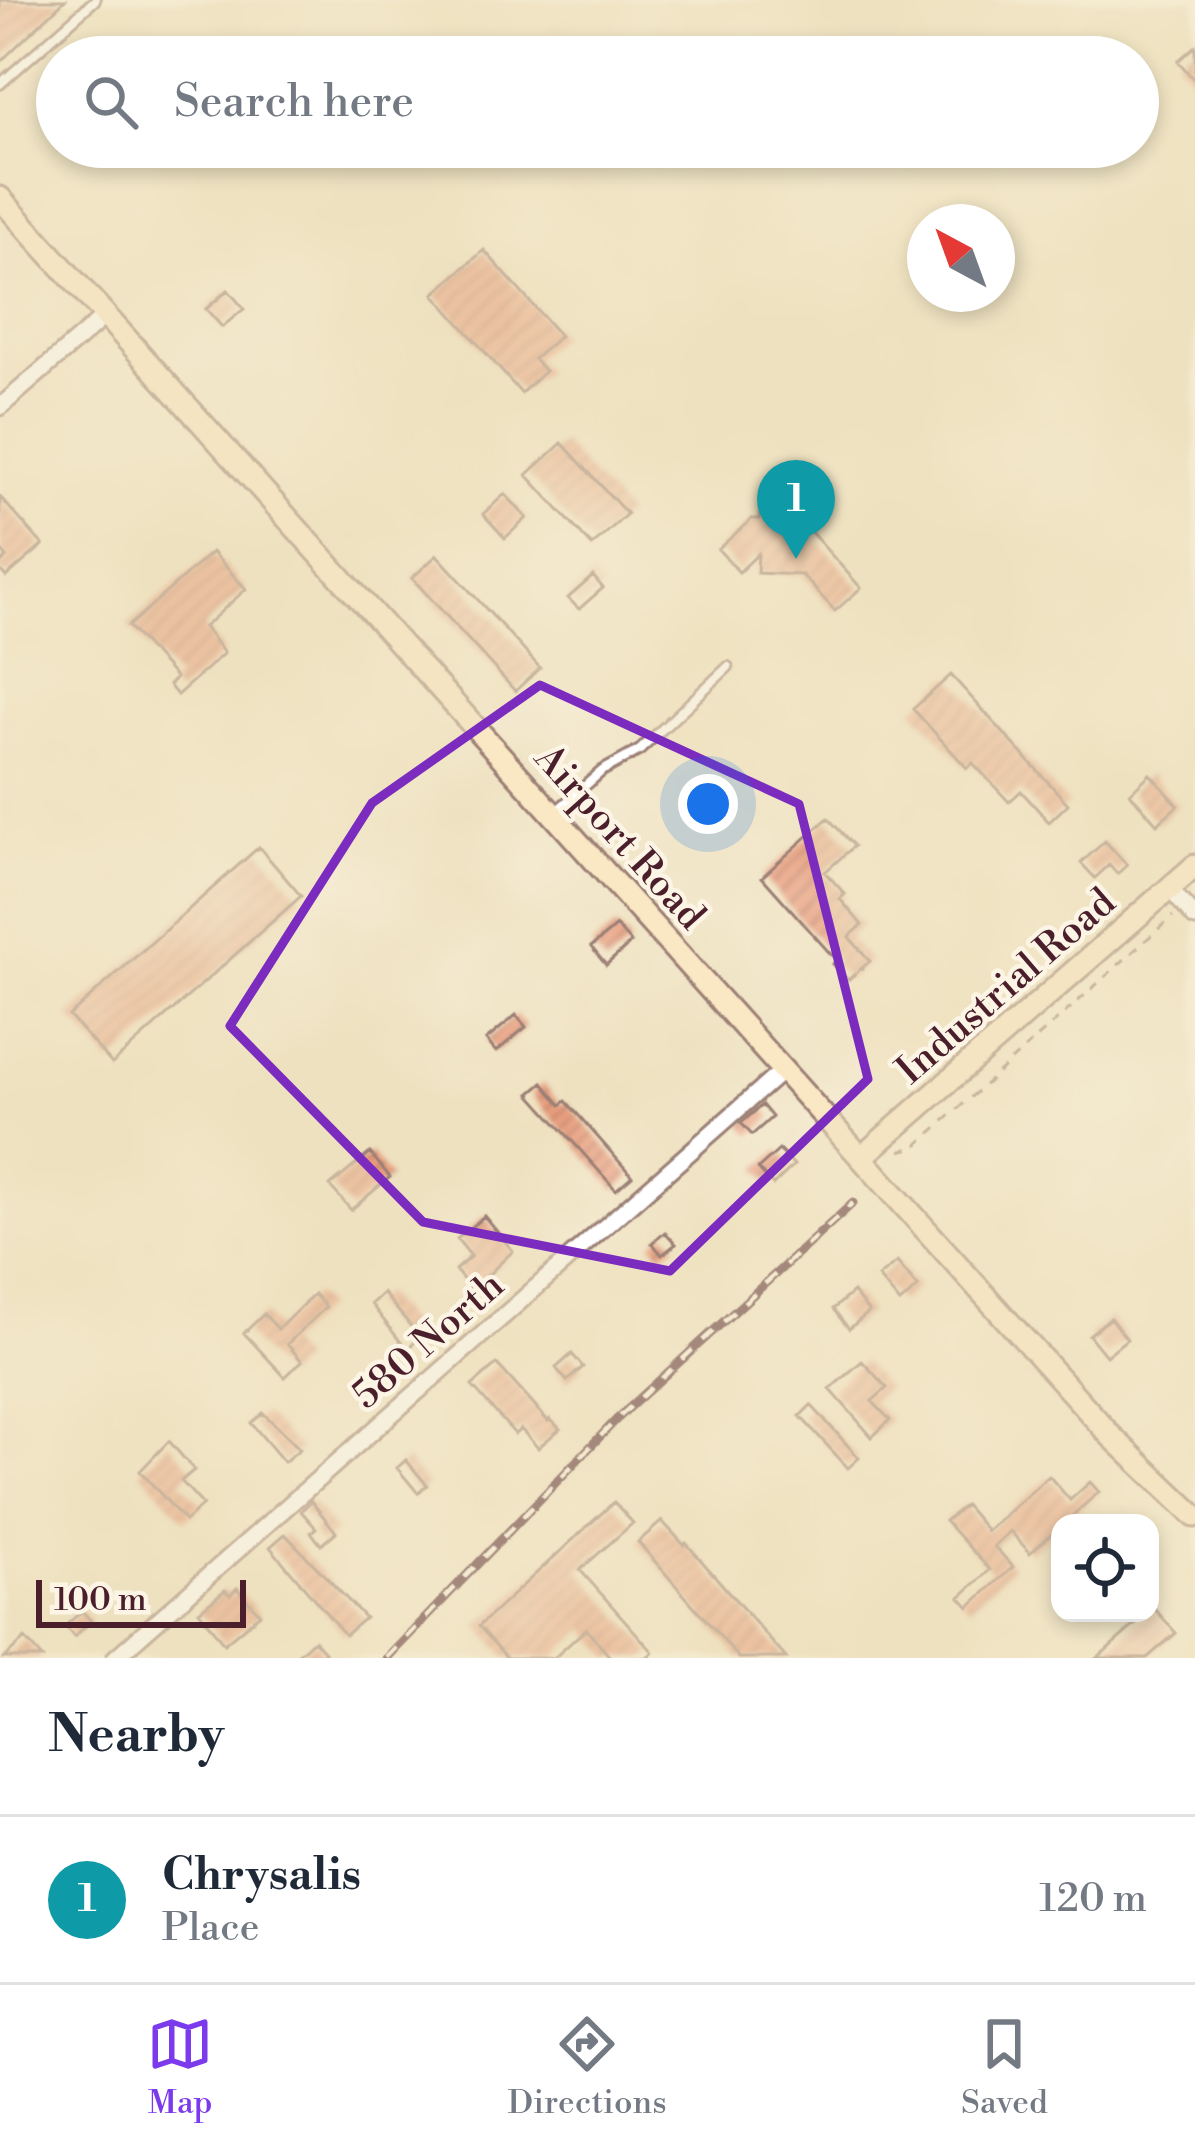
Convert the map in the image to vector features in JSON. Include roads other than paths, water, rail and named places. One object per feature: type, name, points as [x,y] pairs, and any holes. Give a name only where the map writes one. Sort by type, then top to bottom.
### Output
[{"type":"street","name":"Airport Road","points":[[0,198],[1111,1436],[1195,1516]]},
{"type":"street","points":[[0,407],[106,315]]},
{"type":"street","name":"Industrial Road","points":[[862,1157],[1195,866]]},
{"type":"street","points":[[1169,889],[1195,918]]},
{"type":"street","name":"580 North","points":[[115,1658],[783,1070]]},
{"type":"lane","points":[[54,36],[95,0]]},
{"type":"lane","points":[[0,84],[36,52]]},
{"type":"lane","points":[[553,814],[602,771],[640,750],[728,667]]},
{"type":"railway","points":[[387,1658],[616,1420],[853,1203]]},
{"type":"place","name":"Chrysalis","points":[[796,559]]}]
